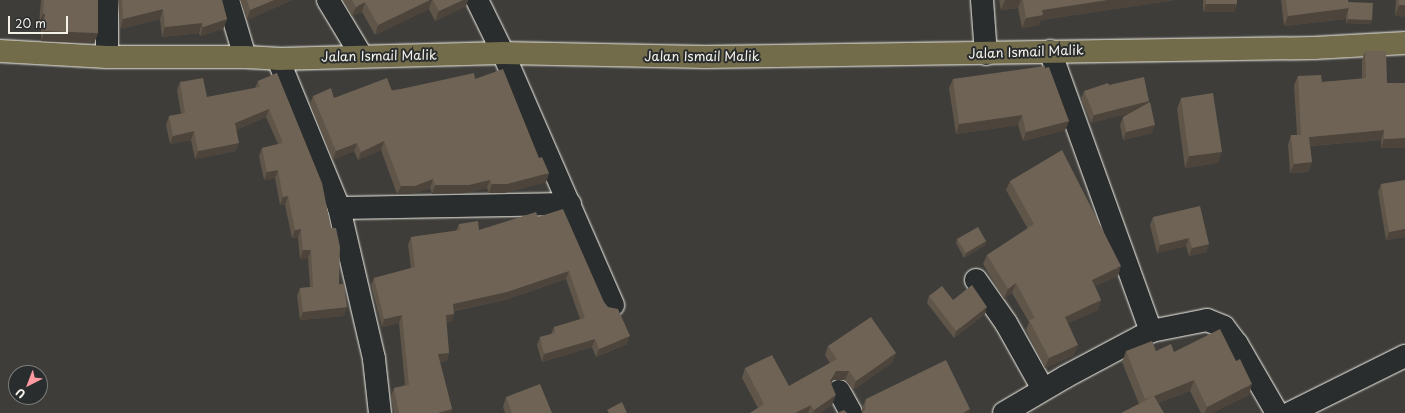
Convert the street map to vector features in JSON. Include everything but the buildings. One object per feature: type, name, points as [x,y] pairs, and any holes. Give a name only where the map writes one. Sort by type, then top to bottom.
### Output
[{"type":"main road","name":"Jalan Ismail Malik","points":[[0,51],[107,57],[245,57],[278,59],[361,55],[503,53],[705,57],[1314,48],[1405,43]]},
{"type":"street","points":[[107,0],[107,57]]},
{"type":"street","points":[[228,0],[245,57]]},
{"type":"street","points":[[328,0],[361,55]]},
{"type":"street","points":[[476,0],[503,53],[613,305]]},
{"type":"street","points":[[982,0],[986,54]]},
{"type":"street","points":[[1050,51],[1151,331]]},
{"type":"street","points":[[278,59],[339,208],[374,359],[380,413]]},
{"type":"street","points":[[339,208],[570,204]]},
{"type":"street","points":[[976,280],[1006,323],[1042,389]]},
{"type":"street","points":[[1004,413],[1042,389],[1151,331],[1207,320],[1224,327],[1237,344],[1277,413]]},
{"type":"street","points":[[1290,413],[1405,356]]},
{"type":"street","points":[[839,391],[851,413]]}]
